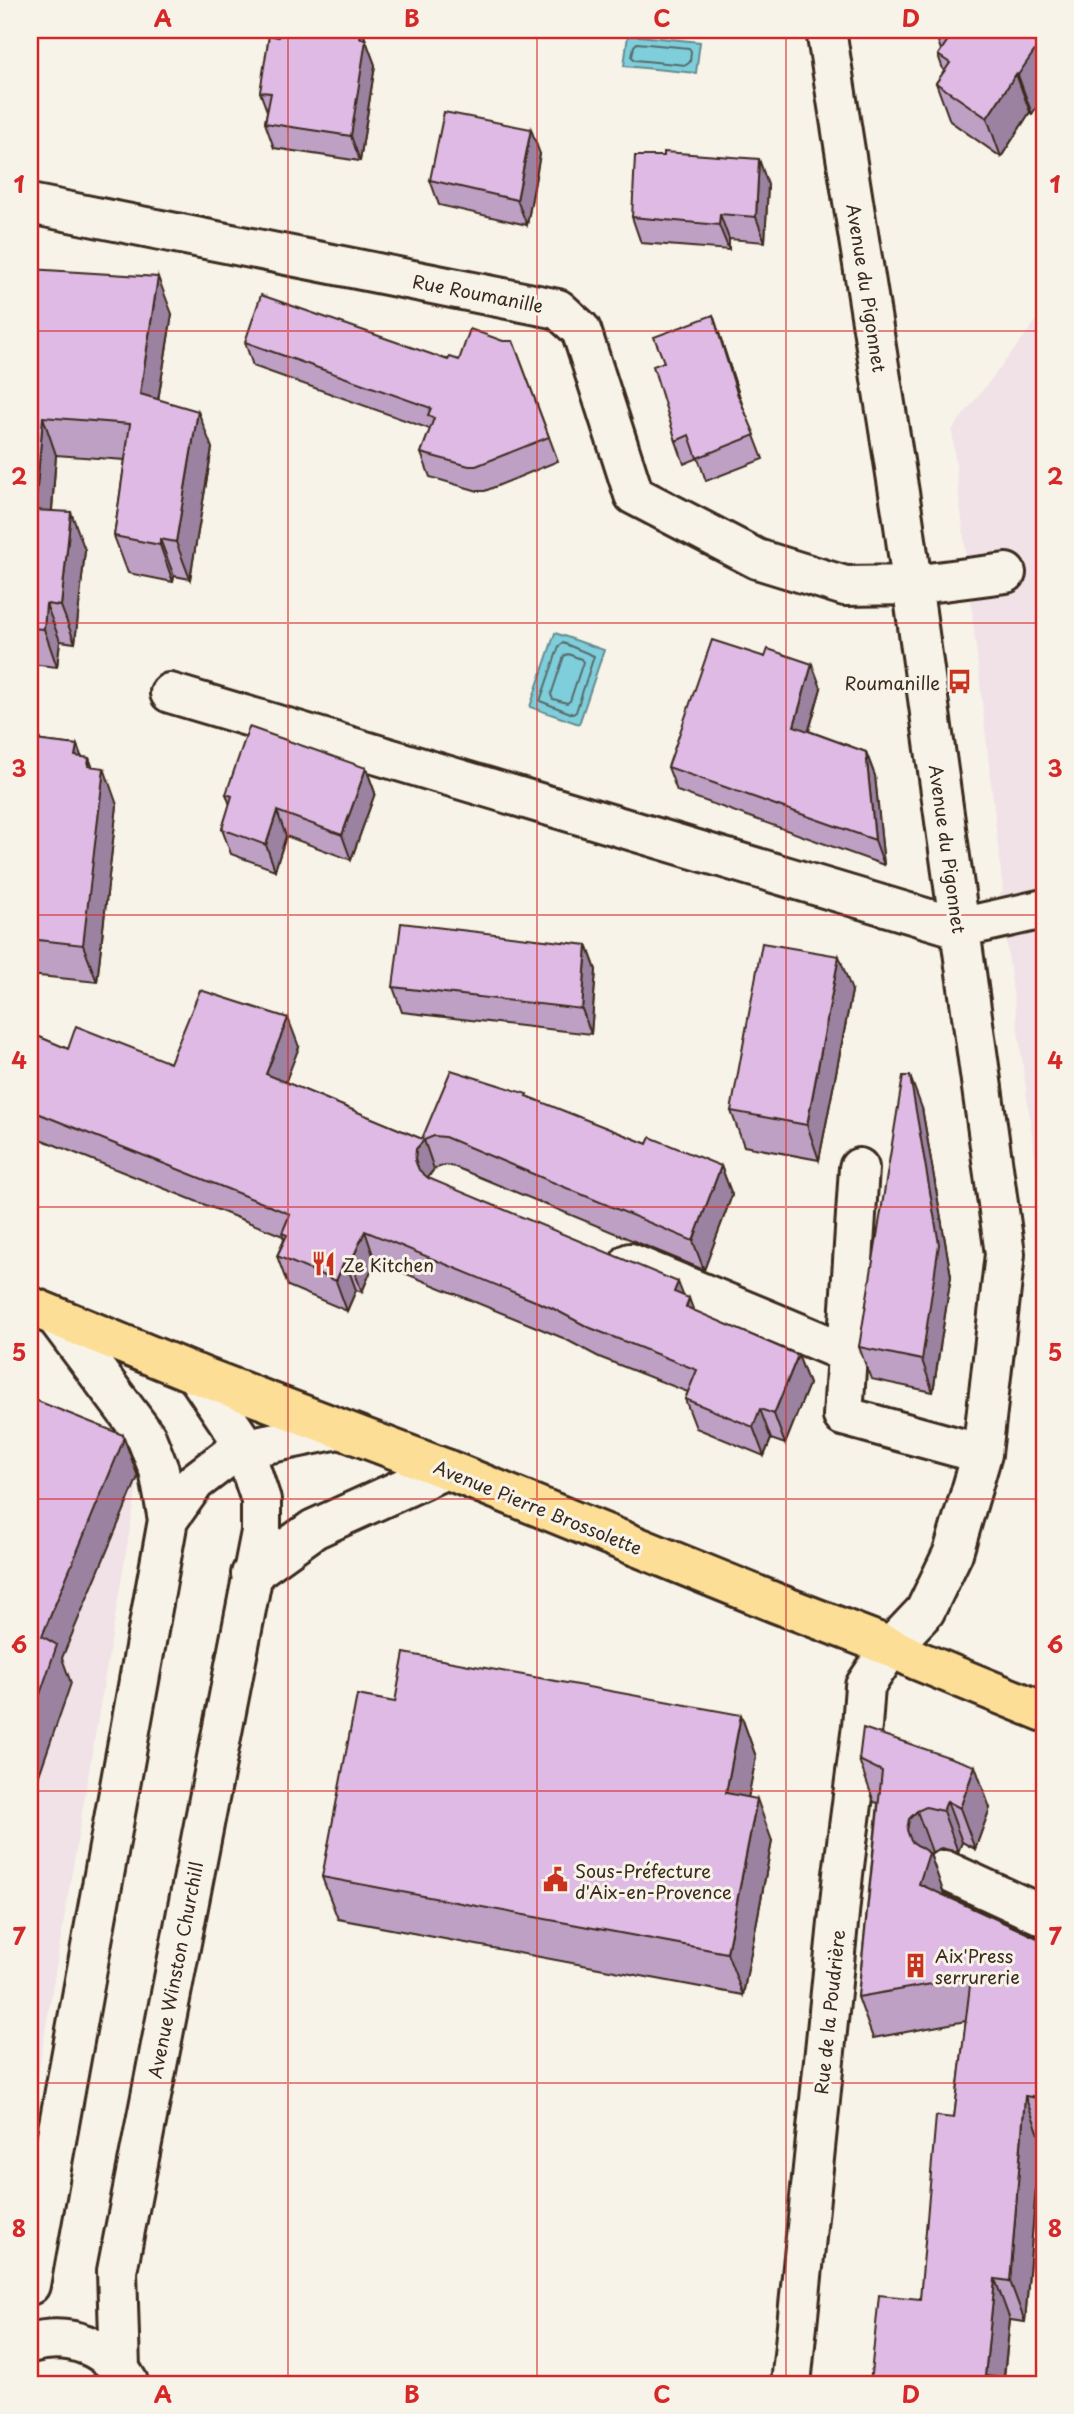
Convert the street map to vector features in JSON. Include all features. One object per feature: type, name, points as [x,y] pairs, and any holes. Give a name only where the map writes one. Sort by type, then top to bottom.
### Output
[{"type":"main road","name":"Avenue Pierre Brossolette","points":[[43,1312],[196,1374],[446,1469],[891,1647],[1044,1712]]},
{"type":"street","name":"Avenue du Pigonnet","points":[[826,30],[912,585],[1006,1254],[982,1454],[953,1553],[925,1611],[891,1647]]},
{"type":"street","name":"Rue Roumanille","points":[[30,204],[558,309],[581,330],[634,495],[757,559],[845,586],[912,585],[1006,573]]},
{"type":"street","points":[[170,693],[959,928],[1044,909]]},
{"type":"street","points":[[859,1168],[843,1416],[982,1454]]},
{"type":"street","points":[[600,1251],[847,1353]]},
{"type":"street","points":[[30,2285],[168,1520],[159,1470],[146,1437],[43,1312]]},
{"type":"street","name":"Avenue Winston Churchill","points":[[125,2376],[117,2271],[261,1532],[261,1500],[244,1448],[196,1374]]},
{"type":"street","points":[[168,1520],[195,1482],[237,1450],[339,1429]]},
{"type":"street","points":[[251,1574],[314,1529],[446,1469]]},
{"type":"street","name":"Rue de la Poudrière","points":[[790,2384],[865,1686],[891,1647]]},
{"type":"street","points":[[944,1870],[1044,1916]]},
{"type":"street","points":[[30,2343],[48,2338],[77,2340],[103,2353],[125,2376]]},
{"type":"shaded area","points":[[1044,311],[1044,1224],[1000,894],[1003,891],[952,430]]},
{"type":"shaded area","points":[[30,1430],[139,1475],[30,2121]]},
{"type":"water","points":[[628,35],[700,42],[696,73],[624,66]]},
{"type":"water","points":[[555,633],[604,650],[579,724],[530,707]]},
{"type":"building","points":[[280,30],[362,30],[360,38],[366,40],[351,136],[265,123],[271,93],[260,92],[269,35],[278,37]]},
{"type":"building","points":[[945,30],[1039,30],[1044,37],[987,118],[936,83],[950,63],[938,55],[952,34]]},
{"type":"building","points":[[444,112],[531,129],[517,200],[430,180]]},
{"type":"building","points":[[664,152],[759,159],[756,217],[720,214],[719,225],[632,217],[635,156],[664,156]]},
{"type":"building","points":[[30,269],[158,277],[140,394],[198,411],[176,542],[160,539],[160,545],[114,536],[130,424],[43,417],[35,510],[71,512],[61,606],[46,604],[44,629],[30,628]]},
{"type":"building","points":[[261,295],[448,360],[450,357],[459,360],[470,329],[503,341],[513,341],[549,437],[476,466],[421,453],[434,418],[428,415],[431,408],[245,342]]},
{"type":"building","points":[[713,315],[737,393],[755,435],[697,458],[689,435],[676,441],[653,366],[664,362],[654,337]]},
{"type":"building","points":[[712,640],[765,657],[768,649],[812,664],[794,726],[866,752],[875,840],[668,767]]},
{"type":"building","points":[[30,717],[35,740],[77,745],[75,756],[89,758],[88,766],[104,768],[83,945],[30,939]]},
{"type":"building","points":[[249,727],[366,768],[342,835],[277,811],[266,845],[222,829],[232,796],[226,794]]},
{"type":"building","points":[[401,923],[587,945],[582,1009],[393,987]]},
{"type":"building","points":[[762,943],[839,956],[807,1125],[731,1111]]},
{"type":"building","points":[[200,990],[288,1018],[266,1074],[422,1139],[451,1070],[527,1094],[526,1096],[647,1144],[650,1137],[721,1166],[693,1241],[445,1137],[434,1136],[424,1140],[416,1149],[415,1160],[419,1170],[428,1178],[678,1282],[674,1292],[689,1298],[686,1307],[798,1355],[774,1414],[760,1409],[753,1427],[685,1399],[697,1370],[588,1327],[552,1308],[365,1231],[351,1262],[345,1260],[336,1281],[277,1256],[287,1235],[282,1233],[290,1214],[30,1110],[30,1033],[68,1049],[76,1026],[170,1063]]},
{"type":"building","points":[[903,1076],[910,1076],[939,1244],[922,1360],[859,1347]]},
{"type":"building","points":[[30,1398],[123,1435],[124,1439],[42,1636],[57,1645],[30,1723]]},
{"type":"building","name":"Sous-Préfecture d'Aix-en-Provence","points":[[404,1653],[741,1715],[726,1793],[757,1799],[727,1953],[322,1877],[357,1695],[395,1702]]},
{"type":"building","points":[[863,1728],[975,1766],[960,1808],[947,1801],[943,1811],[926,1807],[909,1819],[907,1830],[911,1841],[929,1853],[919,1884],[1044,1941],[1044,2099],[1025,2096],[1010,2281],[995,2279],[985,2376],[1044,2384],[870,2384],[879,2295],[920,2299],[936,2116],[954,2118],[971,1977],[858,1997],[882,1771],[859,1760]]},
{"type":"place","name":"Roumanille","points":[[960,682]]},
{"type":"place","name":"Ze Kitchen","points":[[323,1264]]},
{"type":"place","name":"Sous-Préfecture d'Aix-en-Provence","points":[[555,1880]]},
{"type":"place","name":"Aix'Press serrurerie","points":[[915,1965]]}]
